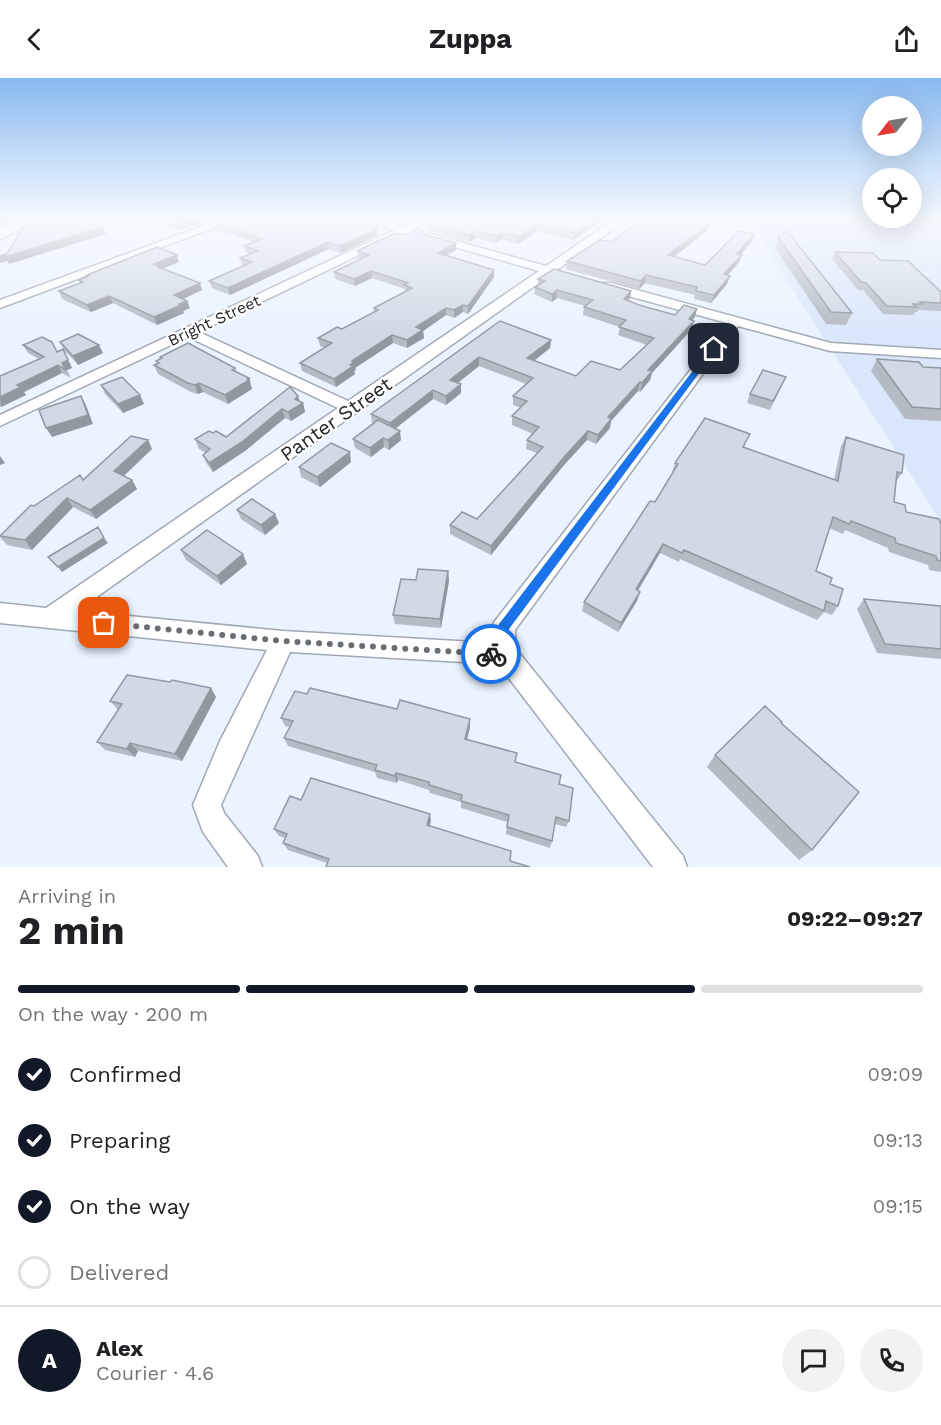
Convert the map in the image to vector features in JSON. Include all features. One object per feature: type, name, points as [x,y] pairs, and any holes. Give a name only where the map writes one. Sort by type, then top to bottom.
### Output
[{"type":"street","points":[[0,304],[132,256]]},
{"type":"street","name":"Bright Street","points":[[0,421],[349,256]]},
{"type":"street","points":[[498,256],[572,277]]},
{"type":"street","name":"Panter Street","points":[[49,618],[569,256]]},
{"type":"street","points":[[595,283],[830,347],[941,354]]},
{"type":"street","points":[[672,867],[504,653],[503,628],[734,322]]},
{"type":"street","points":[[188,332],[352,409]]},
{"type":"street","points":[[0,614],[283,641],[488,654],[504,653]]},
{"type":"street","points":[[247,867],[213,822],[207,805],[230,751],[283,641]]},
{"type":"shaded area","points":[[771,256],[941,256],[941,522]]},
{"type":"building","points":[[135,256],[175,256],[154,264],[200,283],[174,295],[187,301],[154,317],[109,296],[87,305],[59,291],[83,282],[79,280],[89,276],[87,275]]},
{"type":"building","points":[[246,256],[298,256],[228,288],[209,281],[252,262],[240,258]]},
{"type":"building","points":[[367,256],[447,256],[494,270],[468,306],[463,305],[454,310],[446,308],[416,327],[423,330],[407,340],[392,335],[352,361],[354,362],[350,365],[353,366],[334,379],[300,363],[332,343],[318,338],[337,327],[342,329],[378,310],[374,308],[412,288],[404,285],[408,283],[371,271],[354,279],[334,272]]},
{"type":"building","points":[[575,256],[671,256],[705,265],[714,256],[741,256],[724,274],[730,276],[714,295],[696,291],[697,287],[646,275],[641,281],[567,261]]},
{"type":"building","points":[[791,256],[807,256],[852,313],[831,312]]},
{"type":"building","points":[[838,256],[876,256],[880,260],[908,261],[941,292],[941,303],[913,304],[917,307],[887,306],[866,283],[861,282]]},
{"type":"building","points":[[554,269],[631,291],[624,299],[639,305],[675,315],[684,305],[697,309],[689,319],[694,321],[648,370],[652,371],[642,383],[640,382],[608,417],[611,419],[598,435],[588,431],[491,546],[450,525],[462,512],[477,519],[543,447],[527,440],[539,427],[512,416],[527,401],[513,396],[533,378],[479,357],[450,380],[461,384],[446,396],[433,390],[390,423],[371,414],[500,321],[551,340],[527,358],[576,376],[591,361],[620,370],[654,338],[619,327],[626,320],[584,307],[593,300],[557,290],[552,294],[535,287],[545,281],[538,279]]},
{"type":"building","points":[[78,334],[99,345],[73,356],[60,342]]},
{"type":"building","points":[[42,337],[52,342],[57,352],[63,349],[68,360],[62,363],[66,370],[58,365],[17,385],[21,387],[0,397],[0,376],[44,357],[23,345]]},
{"type":"building","points":[[188,343],[235,368],[232,370],[249,380],[225,395],[199,383],[195,385],[188,383],[154,365],[159,363],[156,361],[162,358],[160,357]]},
{"type":"building","points":[[877,359],[919,362],[923,367],[941,368],[941,409],[912,407]]},
{"type":"building","points":[[763,370],[786,377],[773,401],[750,394]]},
{"type":"building","points":[[122,377],[140,395],[118,404],[101,385]]},
{"type":"building","points":[[290,387],[298,396],[295,399],[303,403],[288,412],[282,409],[242,442],[209,463],[203,455],[210,449],[195,439],[209,431],[213,433],[216,431],[226,437]]},
{"type":"building","points":[[81,396],[88,415],[46,428],[39,410]]},
{"type":"building","points":[[705,418],[750,434],[743,447],[838,481],[846,437],[904,455],[902,473],[897,472],[894,502],[905,505],[906,512],[939,519],[941,561],[937,560],[936,556],[896,543],[895,538],[851,521],[849,524],[833,517],[816,571],[832,578],[830,584],[843,589],[838,606],[826,601],[824,611],[684,550],[682,553],[663,544],[636,589],[640,592],[621,623],[584,602],[650,501],[655,502],[678,464],[675,463]]},
{"type":"building","points":[[378,420],[400,431],[388,440],[383,438],[370,448],[353,439]]},
{"type":"building","points":[[131,436],[148,440],[114,471],[132,480],[90,510],[67,498],[25,540],[0,536],[31,505],[34,506],[80,475],[83,480]]},
{"type":"building","points":[[331,443],[350,452],[317,477],[299,467]]},
{"type":"building","points":[[252,499],[275,514],[261,525],[237,510]]},
{"type":"building","points":[[98,527],[104,538],[58,567],[48,557]]},
{"type":"building","points":[[207,530],[243,554],[217,576],[181,550]]},
{"type":"building","points":[[418,569],[448,571],[440,619],[393,615],[401,579],[416,580]]},
{"type":"building","points":[[864,599],[941,606],[941,649],[885,644]]},
{"type":"building","points":[[127,675],[170,682],[172,680],[211,688],[175,754],[130,743],[127,749],[97,742],[122,704],[110,701]]},
{"type":"building","points":[[310,688],[397,709],[400,700],[470,719],[465,739],[517,753],[515,762],[561,775],[559,784],[573,788],[569,821],[556,817],[552,841],[507,827],[509,815],[461,801],[462,795],[429,785],[429,782],[375,770],[377,765],[284,738],[293,721],[281,718],[295,691],[307,694]]},
{"type":"building","points":[[765,706],[859,792],[812,850],[715,755]]},
{"type":"building","points":[[311,778],[430,814],[427,825],[511,851],[510,861],[530,867],[326,867],[329,859],[283,843],[287,834],[274,829],[290,796],[301,800]]},
{"type":"way so far","points":[[104,623],[283,641],[491,654]]},
{"type":"route","points":[[491,654],[504,653],[503,628],[714,349]]}]
